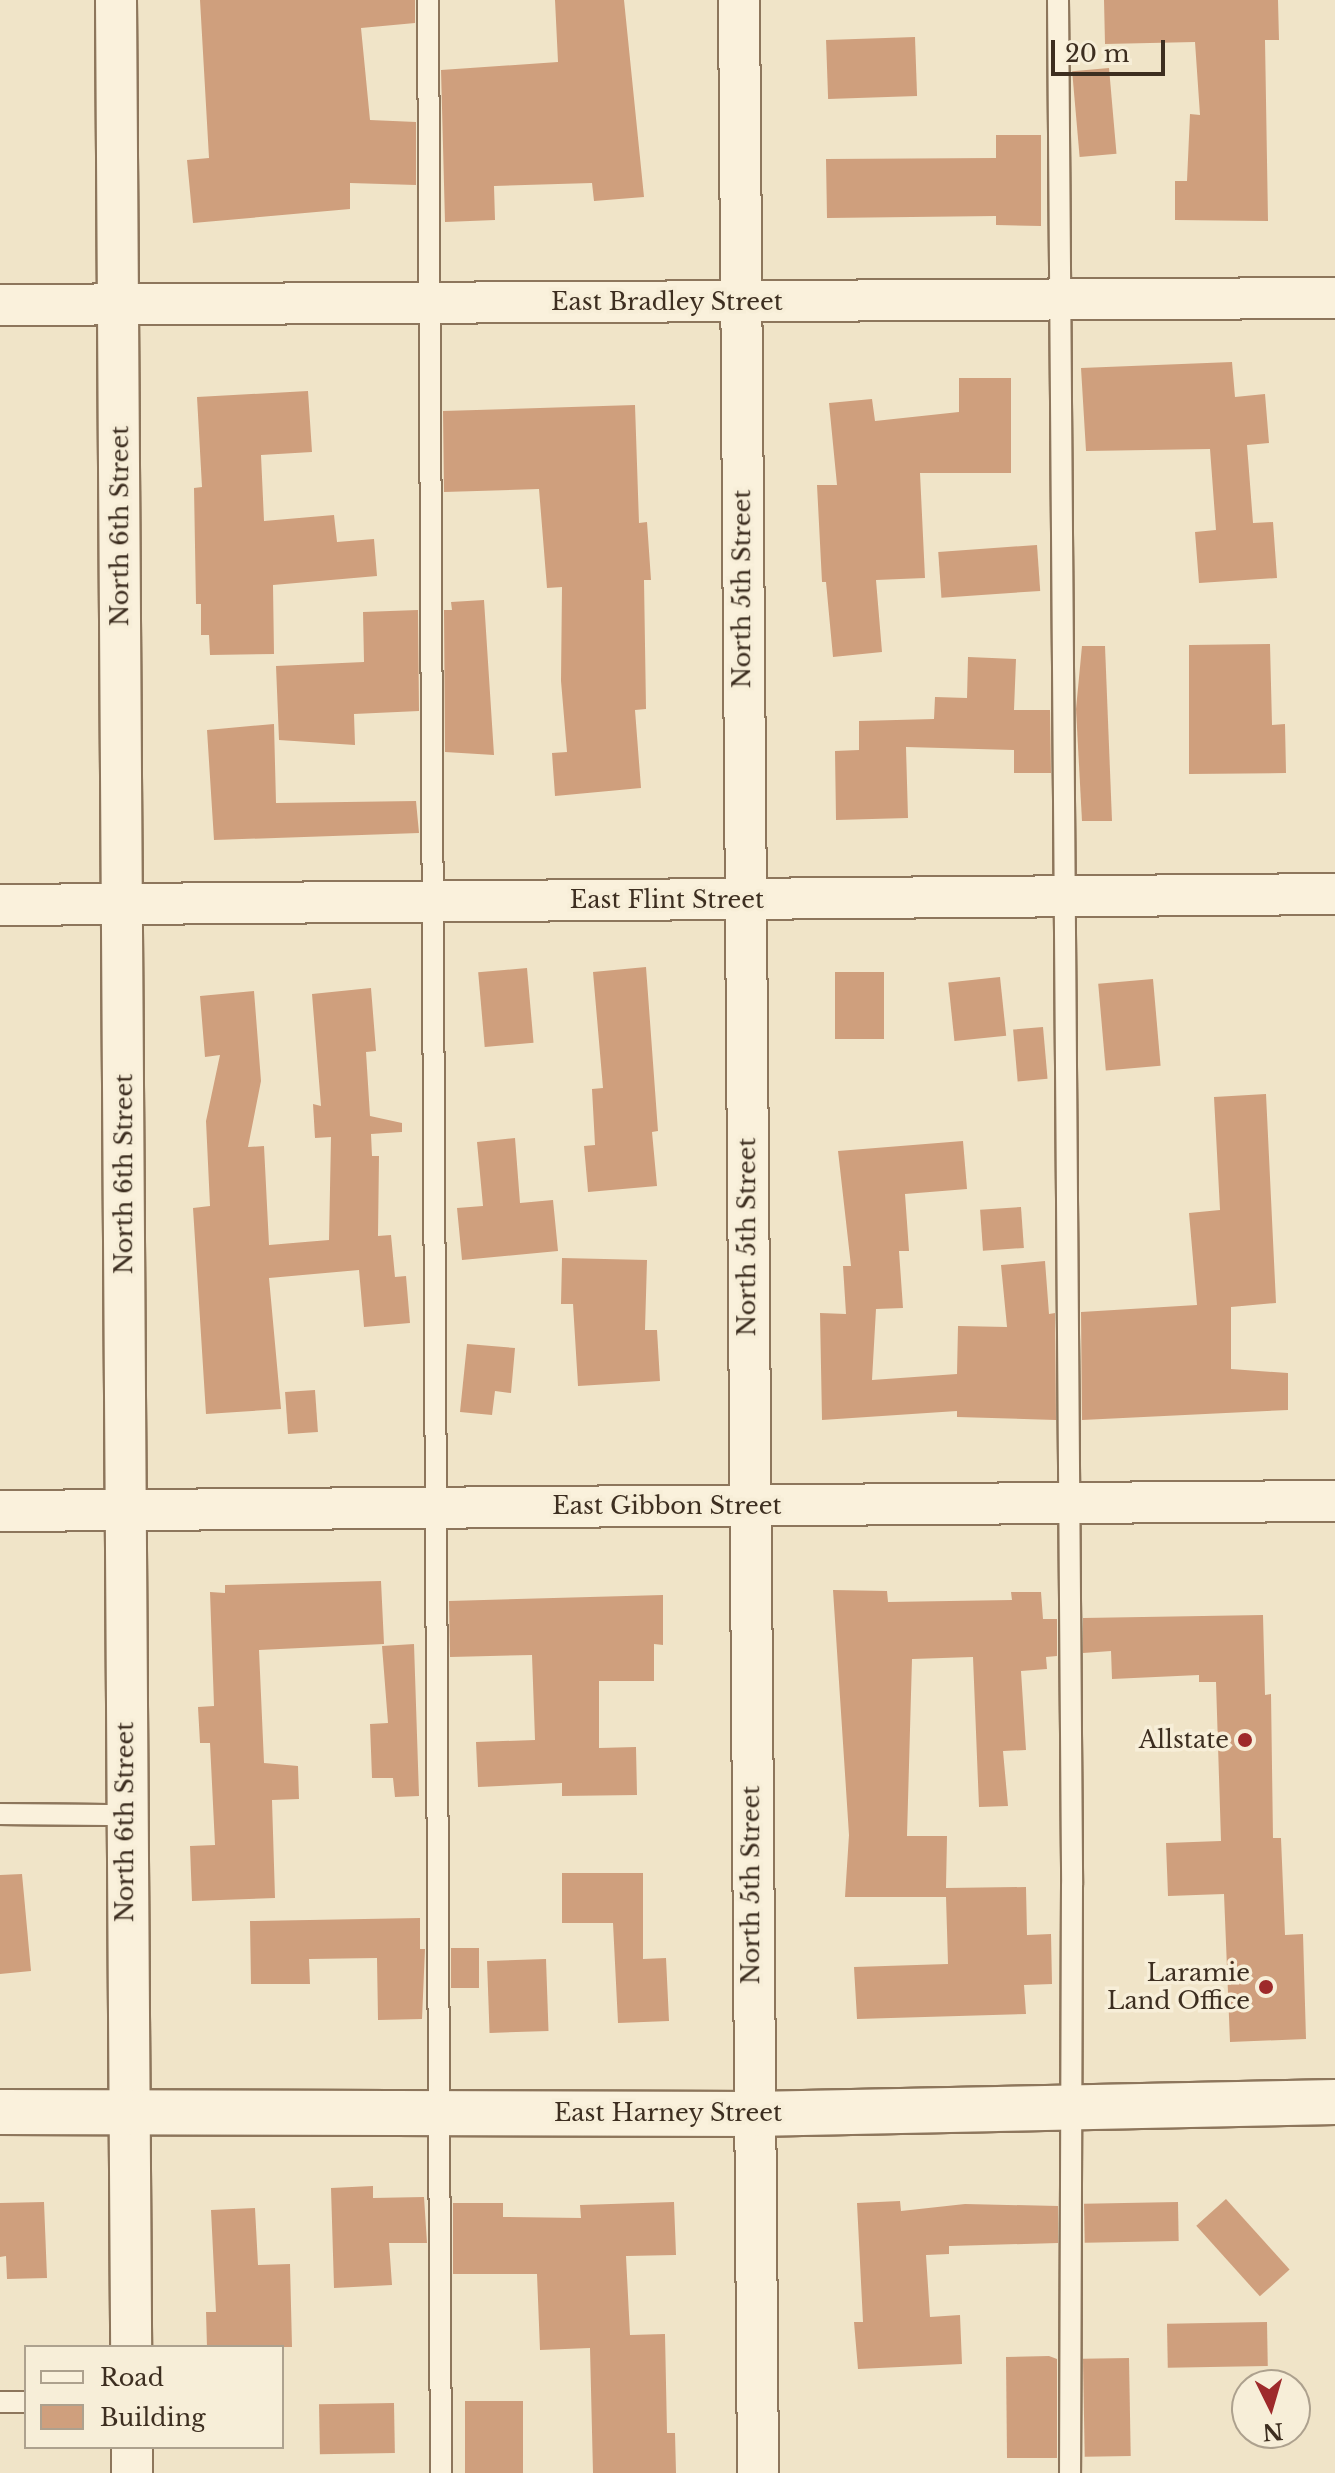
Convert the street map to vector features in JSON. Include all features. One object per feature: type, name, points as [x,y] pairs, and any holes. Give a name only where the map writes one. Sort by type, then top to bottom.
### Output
[{"type":"main road","name":"East Harney Street","points":[[0,2112],[435,2110],[753,2114],[1335,2102]]},
{"type":"street","name":"North 6th Street","points":[[116,0],[126,1510],[126,2111],[131,2345]]},
{"type":"street","name":"North 5th Street","points":[[739,0],[758,2473]]},
{"type":"street","name":"East Bradley Street","points":[[0,305],[1335,298]]},
{"type":"street","name":"East Flint Street","points":[[0,905],[1335,894]]},
{"type":"street","name":"East Gibbon Street","points":[[0,1511],[1335,1501]]},
{"type":"street","points":[[132,2449],[132,2473]]},
{"type":"lane","points":[[428,0],[435,2110],[441,2473]]},
{"type":"lane","points":[[1058,0],[1065,1503],[1072,1885],[1070,2473]]},
{"type":"lane","points":[[0,1814],[125,1815]]},
{"type":"lane","points":[[0,2402],[24,2402]]},
{"type":"building","points":[[200,0],[415,0],[415,23],[361,28],[370,120],[416,122],[416,185],[350,183],[350,209],[193,223],[187,160],[209,158]]},
{"type":"building","points":[[555,0],[624,0],[644,197],[594,201],[592,183],[494,186],[495,220],[445,222],[441,70],[558,62]]},
{"type":"building","points":[[1104,0],[1278,0],[1279,40],[1265,40],[1268,221],[1175,220],[1175,181],[1187,181],[1190,114],[1200,115],[1195,42],[1105,44]]},
{"type":"building","points":[[915,37],[917,96],[828,99],[826,40]]},
{"type":"building","points":[[1109,68],[1116,154],[1080,157],[1072,71]]},
{"type":"building","points":[[996,135],[1041,135],[1041,226],[996,225],[996,216],[827,218],[826,159],[996,158]]},
{"type":"building","points":[[1232,362],[1235,397],[1265,394],[1269,443],[1247,445],[1253,523],[1273,522],[1277,578],[1199,583],[1195,532],[1216,530],[1210,449],[1086,451],[1081,368]]},
{"type":"building","points":[[959,378],[1011,378],[1011,473],[920,473],[925,578],[876,580],[882,652],[833,657],[826,582],[822,582],[817,485],[837,485],[829,403],[872,399],[875,421],[959,412]]},
{"type":"building","points":[[308,391],[312,452],[261,455],[264,521],[334,515],[337,542],[374,539],[377,576],[273,585],[274,654],[210,655],[209,635],[201,635],[201,604],[196,604],[194,488],[202,487],[197,397]]},
{"type":"building","points":[[635,405],[639,523],[647,522],[651,580],[644,580],[646,709],[635,710],[641,788],[555,796],[552,753],[567,752],[561,681],[562,587],[547,588],[539,489],[444,492],[443,411]]},
{"type":"building","points":[[1037,545],[1040,591],[941,598],[938,552]]},
{"type":"building","points":[[484,600],[494,755],[445,752],[444,610],[452,610],[451,602]]},
{"type":"building","points":[[418,610],[419,711],[354,714],[355,745],[279,740],[276,666],[364,662],[363,612]]},
{"type":"building","points":[[1270,644],[1272,725],[1285,724],[1286,773],[1189,774],[1189,645]]},
{"type":"building","points":[[1082,646],[1105,646],[1112,821],[1082,821],[1076,709]]},
{"type":"building","points":[[968,657],[1016,659],[1014,710],[1050,710],[1051,773],[1014,773],[1014,750],[906,747],[908,818],[836,820],[835,751],[859,750],[859,721],[934,719],[935,697],[967,698]]},
{"type":"building","points":[[274,724],[276,803],[416,801],[419,833],[214,840],[207,730]]},
{"type":"building","points":[[646,967],[658,1131],[652,1132],[657,1186],[588,1192],[584,1146],[595,1145],[592,1089],[603,1088],[593,972]]},
{"type":"building","points":[[527,968],[534,1043],[485,1047],[478,972]]},
{"type":"building","points":[[835,972],[884,972],[884,1039],[835,1039]]},
{"type":"building","points":[[1000,977],[1006,1036],[954,1041],[948,982]]},
{"type":"building","points":[[1153,979],[1161,1066],[1106,1070],[1098,984]]},
{"type":"building","points":[[371,988],[376,1051],[366,1052],[370,1116],[402,1123],[402,1132],[371,1134],[372,1156],[379,1156],[378,1236],[391,1235],[395,1277],[406,1276],[410,1323],[364,1327],[359,1270],[269,1278],[281,1409],[206,1414],[193,1208],[210,1206],[206,1121],[220,1055],[205,1057],[200,996],[254,991],[261,1081],[248,1147],[264,1146],[269,1245],[329,1240],[331,1137],[315,1138],[313,1104],[321,1106],[312,994]]},
{"type":"building","points":[[1043,1027],[1048,1079],[1018,1081],[1013,1030]]},
{"type":"building","points":[[1266,1094],[1276,1303],[1231,1307],[1231,1369],[1288,1373],[1288,1410],[1082,1420],[1081,1312],[1197,1305],[1189,1213],[1220,1210],[1214,1097]]},
{"type":"building","points":[[515,1138],[520,1203],[553,1200],[558,1251],[462,1260],[457,1208],[483,1206],[477,1142]]},
{"type":"building","points":[[963,1141],[967,1189],[905,1194],[909,1251],[899,1251],[903,1308],[876,1309],[872,1380],[957,1374],[958,1326],[1007,1327],[1001,1265],[1045,1261],[1049,1314],[1055,1313],[1056,1420],[957,1417],[957,1411],[822,1420],[820,1313],[846,1314],[843,1266],[851,1266],[838,1151]]},
{"type":"building","points":[[1021,1207],[1024,1248],[983,1251],[980,1210]]},
{"type":"building","points":[[562,1258],[647,1260],[645,1330],[657,1330],[660,1381],[578,1386],[573,1304],[561,1304]]},
{"type":"building","points":[[467,1344],[515,1348],[511,1393],[495,1391],[492,1415],[460,1412]]},
{"type":"building","points":[[315,1390],[318,1432],[288,1434],[285,1392]]},
{"type":"building","points":[[381,1581],[384,1644],[259,1650],[264,1763],[298,1766],[299,1799],[272,1800],[275,1898],[192,1901],[190,1846],[215,1845],[210,1743],[200,1743],[198,1707],[214,1706],[210,1592],[225,1593],[225,1585]]},
{"type":"building","points":[[833,1590],[887,1591],[888,1602],[1012,1600],[1011,1592],[1041,1592],[1043,1619],[1057,1619],[1057,1656],[1046,1657],[1047,1669],[1021,1671],[1026,1750],[1003,1751],[1008,1806],[979,1807],[973,1657],[912,1659],[907,1836],[947,1836],[946,1888],[1026,1887],[1027,1935],[1051,1934],[1052,1984],[1024,1985],[1026,2014],[857,2019],[854,1967],[948,1964],[946,1897],[845,1897],[849,1835]]},
{"type":"building","points":[[663,1595],[663,1645],[654,1644],[654,1681],[599,1681],[599,1748],[636,1747],[637,1795],[562,1796],[562,1783],[478,1787],[476,1742],[535,1740],[532,1655],[450,1657],[449,1601]]},
{"type":"building","points":[[1263,1615],[1265,1695],[1271,1694],[1273,1838],[1281,1838],[1285,1935],[1303,1934],[1306,2039],[1230,2042],[1224,1894],[1168,1896],[1166,1843],[1221,1841],[1216,1682],[1199,1682],[1199,1675],[1112,1679],[1111,1651],[1083,1653],[1083,1618]]},
{"type":"building","points":[[414,1644],[419,1796],[395,1797],[393,1778],[372,1778],[370,1724],[388,1723],[382,1646]]},
{"type":"building","points":[[562,1873],[643,1873],[643,1959],[666,1958],[669,2021],[618,2023],[613,1923],[562,1923]]},
{"type":"building","points":[[22,1874],[31,1971],[0,1974],[0,1875]]},
{"type":"building","points":[[420,1918],[420,1949],[425,1949],[422,2019],[378,2020],[377,1958],[309,1959],[310,1984],[251,1984],[250,1921]]},
{"type":"building","points":[[451,1948],[479,1948],[479,1988],[451,1988]]},
{"type":"building","points":[[546,1959],[549,2031],[490,2033],[487,1961]]},
{"type":"building","points":[[373,2186],[373,2198],[424,2197],[427,2243],[389,2243],[392,2285],[334,2288],[331,2188]]},
{"type":"building","points":[[1226,2199],[1290,2270],[1260,2296],[1196,2226]]},
{"type":"building","points":[[900,2201],[901,2211],[965,2204],[1058,2206],[1058,2243],[949,2246],[949,2254],[926,2255],[930,2317],[960,2315],[962,2364],[858,2369],[854,2322],[863,2322],[857,2203]]},
{"type":"building","points":[[44,2202],[47,2278],[7,2279],[6,2256],[0,2257],[0,2203]]},
{"type":"building","points":[[674,2202],[676,2255],[626,2256],[630,2335],[665,2334],[667,2433],[675,2433],[676,2473],[593,2473],[590,2348],[540,2350],[537,2274],[453,2274],[453,2203],[503,2203],[503,2217],[581,2218],[580,2205]]},
{"type":"building","points":[[1178,2202],[1179,2241],[1085,2243],[1084,2204]]},
{"type":"building","points":[[255,2208],[258,2265],[290,2264],[292,2347],[207,2345],[206,2312],[216,2312],[211,2210]]},
{"type":"building","points":[[1267,2322],[1268,2366],[1168,2368],[1167,2324]]},
{"type":"building","points":[[1049,2356],[1057,2359],[1057,2458],[1007,2458],[1006,2357]]},
{"type":"building","points":[[1129,2358],[1131,2456],[1085,2457],[1083,2359]]},
{"type":"building","points":[[465,2401],[523,2401],[523,2473],[465,2473]]},
{"type":"building","points":[[394,2403],[395,2453],[320,2454],[319,2404]]},
{"type":"place","name":"Allstate","points":[[1245,1740]]},
{"type":"place","name":"Laramie Land Office","points":[[1266,1987]]}]
